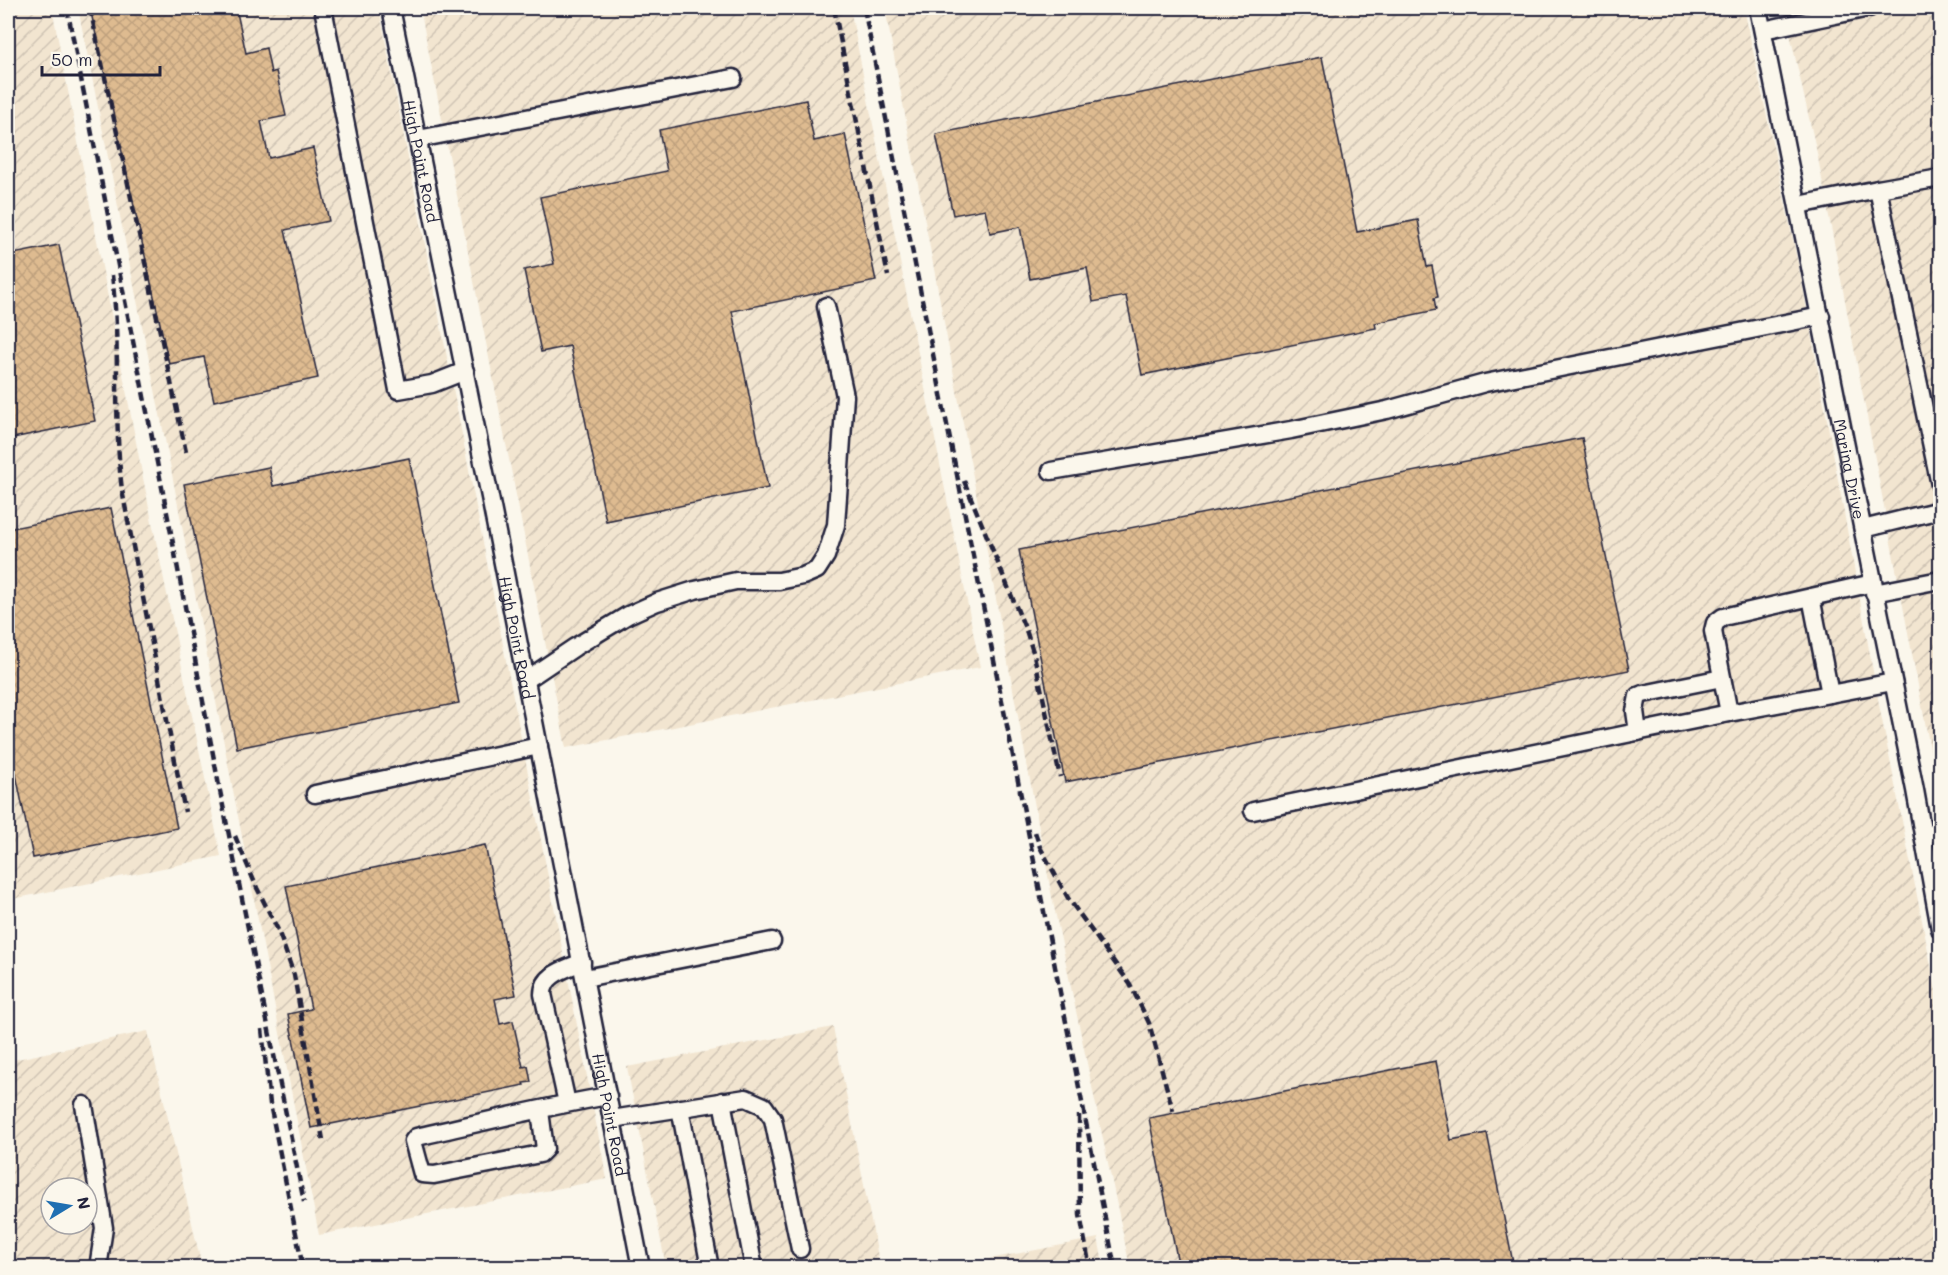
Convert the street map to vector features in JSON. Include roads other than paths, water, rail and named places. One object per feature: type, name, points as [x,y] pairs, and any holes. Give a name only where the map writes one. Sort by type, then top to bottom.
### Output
[{"type":"street","points":[[323,8],[398,390],[432,384],[465,371]]},
{"type":"street","name":"High Point Road","points":[[391,8],[584,970],[641,1268]]},
{"type":"street","name":"Marina Drive","points":[[1758,8],[1799,205],[1941,929]]},
{"type":"street","points":[[1763,30],[1869,8]]},
{"type":"street","points":[[418,139],[733,78]]},
{"type":"street","points":[[1799,205],[1941,178]]},
{"type":"street","points":[[1878,189],[1941,485]]},
{"type":"street","points":[[526,680],[574,647],[628,615],[657,602],[695,590],[736,581],[779,581],[803,576],[817,570],[826,556],[837,525],[846,396],[826,306]]},
{"type":"street","points":[[1051,471],[1301,428],[1387,410],[1485,383],[1821,316]]},
{"type":"street","points":[[1863,529],[1941,510]]},
{"type":"street","points":[[1729,713],[1713,631],[1715,622],[1723,617],[1811,597],[1941,580]]},
{"type":"street","points":[[1811,597],[1830,694]]},
{"type":"street","points":[[1638,732],[1635,711],[1638,696],[1722,678]]},
{"type":"street","points":[[1253,811],[1729,713],[1893,682]]},
{"type":"street","points":[[315,794],[539,746]]},
{"type":"street","points":[[1923,835],[1941,831]]},
{"type":"street","points":[[567,1103],[543,994],[543,986],[547,978],[584,970],[772,941]]},
{"type":"street","points":[[540,1111],[545,1149],[540,1154],[434,1175],[422,1174],[413,1141],[416,1137],[608,1096]]},
{"type":"street","points":[[612,1119],[746,1098],[764,1106],[773,1119],[800,1249]]},
{"type":"street","points":[[722,1101],[754,1268]]},
{"type":"street","points":[[84,1105],[104,1228],[98,1268]]},
{"type":"street","points":[[680,1108],[710,1268]]},
{"type":"railway","points":[[67,8],[220,791],[304,1202]]},
{"type":"railway","points":[[90,8],[186,452]]},
{"type":"railway","points":[[834,8],[888,276]]},
{"type":"railway","points":[[864,8],[1115,1268]]},
{"type":"railway","points":[[112,275],[122,490],[185,812]]},
{"type":"railway","points":[[964,481],[1027,633],[1034,655],[1060,777]]},
{"type":"railway","points":[[1035,832],[1040,847],[1068,898],[1130,984],[1149,1023],[1173,1111]]},
{"type":"railway","points":[[235,836],[278,930],[294,975],[323,1140]]},
{"type":"railway","points":[[262,1029],[270,1104],[303,1268]]},
{"type":"railway","points":[[1079,1115],[1080,1215],[1090,1268]]}]
